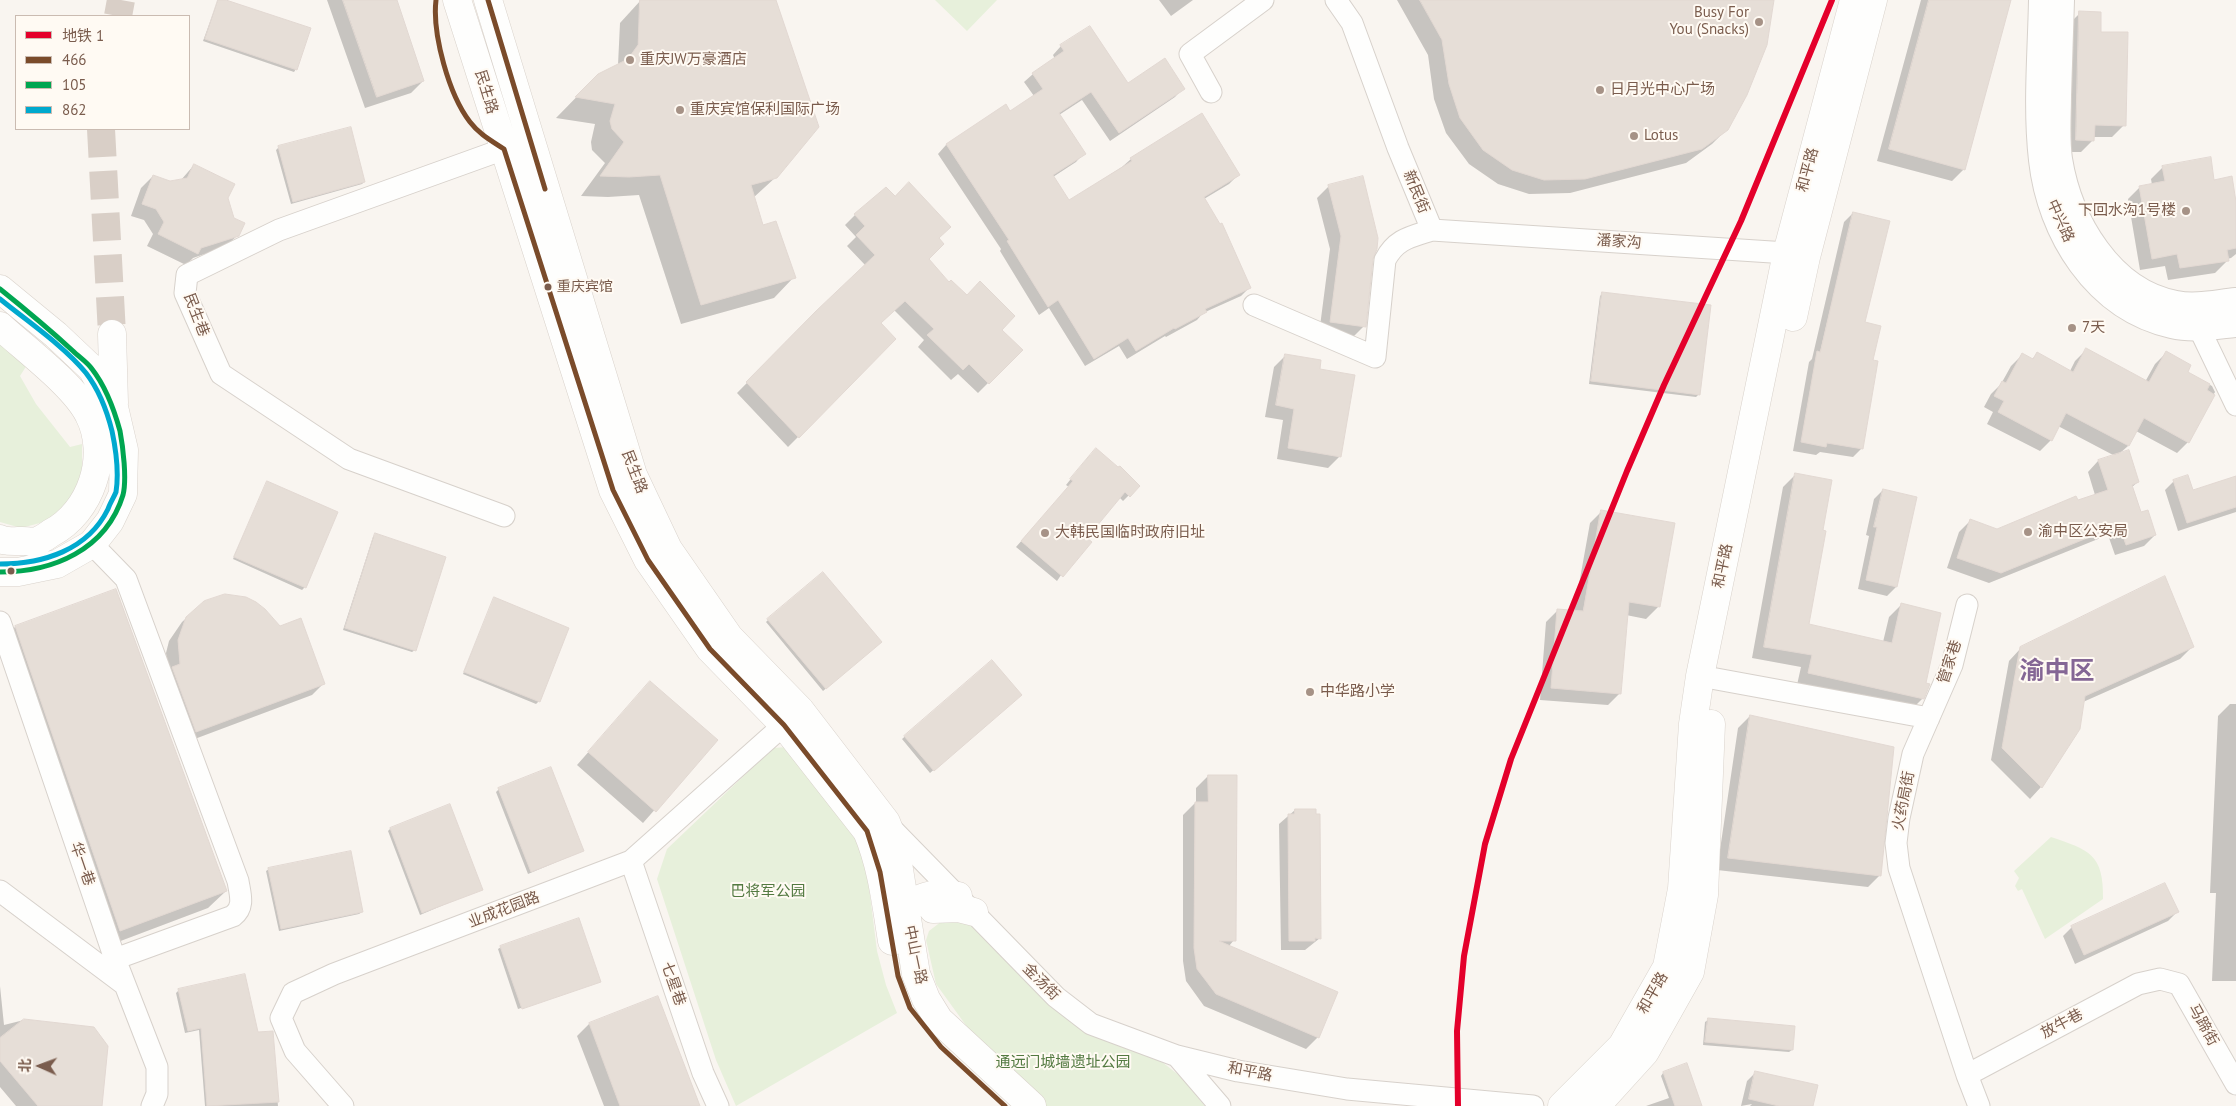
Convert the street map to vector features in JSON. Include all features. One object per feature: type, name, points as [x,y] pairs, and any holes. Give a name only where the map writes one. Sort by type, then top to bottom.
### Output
[{"type":"main road","name":"民生路","points":[[457,0],[614,490],[648,560],[710,649],[792,717]]},
{"type":"main road","name":"民生路","points":[[488,0],[633,476],[668,550],[729,638],[876,827]]},
{"type":"main road","name":"和平路","points":[[1562,1106],[1622,1046],[1667,967],[1682,889],[1693,724],[1709,678],[1796,255],[1854,0]]},
{"type":"main road","name":"和平路","points":[[1796,255],[1873,0]]},
{"type":"main road","points":[[0,289],[56,335],[92,369],[114,407]]},
{"type":"main road","points":[[0,326],[74,394],[89,415],[95,435],[98,460],[91,489],[77,514],[62,528],[38,541],[5,542],[0,539]]},
{"type":"main road","points":[[0,572],[18,572],[57,564],[92,544],[110,521],[123,494],[124,450],[114,407],[112,334]]},
{"type":"main road","points":[[74,394],[75,370],[92,369]]},
{"type":"main road","name":"和平路","points":[[1596,1106],[1645,1052],[1690,972],[1704,896],[1711,726],[1709,678]]},
{"type":"main road","name":"中山一路","points":[[876,827],[895,845],[906,910]]},
{"type":"main road","name":"中山一路","points":[[876,827],[874,848],[880,872],[902,946],[926,999],[939,1020],[1032,1106]]},
{"type":"main road","points":[[902,946],[898,925],[906,910],[924,896],[943,893],[966,904]]},
{"type":"main road","points":[[902,946],[921,915],[931,910],[958,908],[966,904]]},
{"type":"main road","name":"中山一路","points":[[902,946],[899,979],[910,1007],[928,1032],[1005,1106]]},
{"type":"street","points":[[1212,92],[1190,54],[1263,0]]},
{"type":"street","name":"新民街","points":[[1254,305],[1374,357],[1385,260],[1392,247],[1405,238],[1432,230],[1398,148],[1352,24],[1336,0]]},
{"type":"street","name":"中兴路","points":[[2042,0],[2039,130],[2047,192],[2061,227],[2078,261],[2101,287],[2122,305],[2147,318],[2164,323],[2199,328],[2236,324]]},
{"type":"street","name":"中兴路","points":[[2061,0],[2059,159],[2066,188],[2077,219],[2096,250],[2116,272],[2133,287],[2153,298],[2177,304],[2198,305],[2236,301]]},
{"type":"street","name":"民生巷","points":[[504,149],[279,230],[187,275],[185,293],[221,374],[349,459],[504,516]]},
{"type":"street","name":"潘家沟","points":[[1432,230],[1796,255]]},
{"type":"street","points":[[2199,328],[2236,405]]},
{"type":"street","points":[[92,544],[126,579],[238,881],[242,901],[233,916],[115,959]]},
{"type":"street","name":"管家巷","points":[[1929,718],[1952,665],[1967,605]]},
{"type":"street","name":"华一巷","points":[[0,622],[115,959],[157,1067],[157,1094],[152,1106]]},
{"type":"street","points":[[1709,678],[1929,718]]},
{"type":"street","name":"业成花园路","points":[[343,1106],[295,1051],[291,1043],[281,1018],[293,993],[334,974],[631,861],[792,717]]},
{"type":"street","name":"火药局街","points":[[1929,718],[1913,754],[1899,818],[1896,844],[1900,868],[1967,1075],[1979,1106]]},
{"type":"street","name":"金汤街","points":[[876,827],[966,904],[1056,997],[1074,1013],[1092,1024],[1178,1056],[1220,1106]]},
{"type":"street","name":"七星巷","points":[[631,861],[703,1073],[718,1106]]},
{"type":"street","points":[[0,891],[124,984]]},
{"type":"street","name":"放牛巷","points":[[1967,1075],[2138,984],[2160,979]]},
{"type":"street","name":"马蹄街","points":[[2160,979],[2179,984],[2236,1084]]},
{"type":"street","name":"和平路","points":[[1178,1056],[1238,1071],[1347,1089],[1533,1106]]},
{"type":"green space","points":[[935,0],[997,0],[967,31]]},
{"type":"green space","points":[[0,340],[27,365],[20,376],[36,404],[70,447],[82,444],[82,475],[64,511],[40,523],[21,528],[0,522]]},
{"type":"green space","name":"巴将军公园","points":[[788,747],[855,827],[866,863],[877,951],[886,985],[897,1013],[736,1106],[716,1060],[657,879],[667,849],[773,748]]},
{"type":"green space","points":[[2051,837],[2084,850],[2092,856],[2101,872],[2103,899],[2045,939],[2022,889],[2018,891],[2015,886],[2019,878],[2014,871]]},
{"type":"green space","name":"通远门城墙遗址公园","points":[[969,920],[1049,1002],[1157,1058],[1180,1076],[1205,1106],[1045,1106],[973,1035],[936,984],[926,940],[929,931],[942,921]]},
{"type":"building","points":[[218,0],[226,0],[311,28],[297,70],[205,39]]},
{"type":"building","points":[[343,0],[397,0],[424,81],[377,97]]},
{"type":"building","points":[[640,0],[776,0],[819,127],[777,178],[751,185],[763,225],[776,221],[796,278],[701,305],[660,175],[600,176],[624,142],[612,129],[610,121],[615,104],[575,97],[598,74],[628,59],[638,45]]},
{"type":"building","name":"日月光中心广场","points":[[1420,0],[1774,0],[1767,45],[1747,95],[1728,130],[1702,149],[1585,179],[1544,180],[1512,170],[1483,150],[1460,118],[1449,84],[1442,40]]},
{"type":"building","points":[[1929,0],[2011,0],[1965,170],[1889,149]]},
{"type":"building","points":[[2079,11],[2101,12],[2101,32],[2128,32],[2126,126],[2095,125],[2094,141],[2076,140]]},
{"type":"building","points":[[1090,26],[1128,83],[1165,58],[1185,89],[1119,133],[1091,92],[1059,113],[1086,154],[1053,175],[1069,200],[1132,161],[1130,158],[1202,113],[1240,175],[1204,197],[1220,224],[1222,223],[1251,288],[1205,309],[1207,312],[1174,328],[1136,351],[1128,338],[1094,359],[1058,300],[1048,307],[1007,241],[1009,240],[946,144],[1006,104],[1010,111],[1043,89],[1032,73],[1064,51],[1060,45]]},
{"type":"building","points":[[351,127],[365,182],[293,202],[278,146]]},
{"type":"building","name":"下回水沟1号楼","points":[[2211,157],[2214,180],[2232,176],[2236,202],[2236,248],[2227,250],[2229,261],[2180,268],[2177,254],[2152,259],[2139,186],[2165,181],[2162,166]]},
{"type":"building","points":[[194,164],[235,184],[228,198],[234,218],[245,223],[239,236],[201,248],[198,254],[158,234],[164,222],[156,209],[142,204],[153,175],[170,181],[187,178]]},
{"type":"building","points":[[1363,176],[1378,238],[1377,249],[1373,259],[1366,327],[1330,322],[1341,236],[1328,185]]},
{"type":"building","points":[[909,182],[951,227],[939,238],[944,244],[929,259],[949,282],[951,280],[967,295],[980,281],[1015,316],[1002,330],[1023,350],[989,384],[969,364],[963,370],[927,335],[934,329],[905,301],[881,323],[896,339],[799,438],[746,382],[875,255],[856,235],[865,226],[854,214],[886,187],[895,196]]},
{"type":"building","points":[[1853,212],[1890,221],[1865,322],[1881,326],[1873,360],[1878,361],[1863,449],[1827,443],[1826,447],[1801,442],[1817,351],[1820,352]]},
{"type":"building","points":[[1602,292],[1711,305],[1700,395],[1591,381]]},
{"type":"building","points":[[2086,348],[2149,382],[2166,351],[2191,365],[2188,372],[2210,384],[2207,390],[2215,395],[2189,443],[2144,418],[2129,446],[2066,413],[2052,441],[1998,412],[2004,401],[1994,396],[2002,381],[2006,383],[2022,353],[2033,359],[2037,352],[2073,372]]},
{"type":"building","points":[[1285,354],[1321,360],[1320,369],[1355,375],[1341,457],[1288,448],[1294,409],[1276,405]]},
{"type":"building","points":[[1096,448],[1118,467],[1120,466],[1140,486],[1130,497],[1125,492],[1087,538],[1092,542],[1063,577],[1021,541],[1073,481],[1070,479]]},
{"type":"building","points":[[2129,450],[2139,482],[2132,485],[2141,512],[2148,510],[2156,535],[2126,545],[2119,525],[2001,573],[1957,558],[1970,519],[1997,529],[2076,496],[2078,500],[2108,490],[2098,460]]},
{"type":"building","points":[[1795,473],[1832,480],[1823,530],[1826,531],[1809,624],[1892,643],[1901,603],[1941,613],[1926,683],[1930,684],[1924,699],[1808,673],[1812,655],[1764,647]]},
{"type":"building","points":[[2188,475],[2193,490],[2236,476],[2236,507],[2187,523],[2173,480]]},
{"type":"building","points":[[267,481],[338,512],[306,588],[234,557]]},
{"type":"building","points":[[1883,489],[1917,497],[1897,587],[1866,580],[1877,527],[1874,527]]},
{"type":"building","points":[[1601,510],[1675,523],[1660,607],[1629,602],[1621,694],[1551,688],[1557,609],[1583,611]]},
{"type":"building","points":[[375,533],[446,557],[416,651],[345,628]]},
{"type":"building","points":[[823,572],[882,642],[826,689],[767,619]]},
{"type":"building","points":[[2165,576],[2194,647],[2085,696],[2080,729],[2042,788],[2002,748],[2020,647]]},
{"type":"building","points":[[116,589],[227,891],[120,931],[15,626]]},
{"type":"building","points":[[225,594],[246,597],[256,602],[280,626],[301,618],[325,684],[196,732],[172,667],[180,664],[178,640],[186,617],[204,601]]},
{"type":"building","points":[[494,597],[569,628],[540,702],[464,672]]},
{"type":"building","points":[[992,660],[1022,695],[934,771],[904,736]]},
{"type":"building","points":[[650,681],[718,740],[656,812],[588,752]]},
{"type":"building","points":[[1750,715],[1894,747],[1881,876],[1728,858]]},
{"type":"building","points":[[551,767],[584,851],[531,872],[498,788]]},
{"type":"building","points":[[1208,775],[1237,775],[1236,941],[1219,941],[1338,992],[1319,1038],[1216,994],[1197,969],[1194,948],[1195,802],[1208,802]]},
{"type":"building","points":[[450,804],[483,890],[422,913],[390,828]]},
{"type":"building","points":[[1295,809],[1316,809],[1316,814],[1320,814],[1321,939],[1315,938],[1315,941],[1289,941],[1288,814],[1294,814]]},
{"type":"building","points":[[351,851],[363,912],[281,929],[268,868]]},
{"type":"building","points":[[2165,883],[2179,912],[2084,955],[2071,926]]},
{"type":"building","points":[[579,918],[601,982],[522,1009],[500,946]]},
{"type":"building","points":[[245,974],[258,1032],[273,1031],[279,1102],[207,1106],[201,1028],[188,1031],[178,989]]},
{"type":"building","points":[[658,996],[700,1106],[620,1106],[589,1023]]},
{"type":"building","points":[[1708,1018],[1795,1026],[1793,1050],[1705,1042]]},
{"type":"building","points":[[24,1019],[94,1027],[108,1046],[102,1106],[38,1106],[0,1061],[0,1038]]},
{"type":"building","points":[[1687,1063],[1702,1106],[1675,1106],[1663,1072]]},
{"type":"building","points":[[1755,1071],[1818,1085],[1813,1106],[1779,1106],[1749,1099]]},
{"type":"tunnel","points":[[118,15],[121,0]]},
{"type":"tunnel","points":[[101,130],[112,334]]},
{"type":"metro line","name":"1","points":[[1458,1106],[1457,1031],[1464,956],[1485,844],[1511,759],[1627,471],[1664,385],[1741,221],[1832,0]]},
{"type":"transit line","name":"466","points":[[436,0],[435,14],[439,46],[455,96],[470,122],[482,134],[504,149],[613,490],[648,560],[710,649],[784,725],[867,831],[880,872],[898,976],[910,1008],[941,1047],[1005,1106]]},
{"type":"transit line","name":"466","points":[[488,0],[545,189]]},
{"type":"transit line","name":"105","points":[[0,289],[90,366],[97,376],[109,398],[120,431],[125,472],[123,495],[115,514],[91,544],[58,562],[39,568],[0,572]]},
{"type":"transit line","name":"862","points":[[0,299],[67,353],[86,373],[95,386],[110,423],[116,454],[117,477],[116,492],[108,509],[89,535],[63,552],[48,557],[32,561],[0,564]]},
{"type":"place","name":"Busy For You (Snacks)","points":[[1759,22]]},
{"type":"place","name":"重庆JW万豪酒店","points":[[630,60]]},
{"type":"place","name":"日月光中心广场","points":[[1600,90]]},
{"type":"place","name":"重庆宾馆保利国际广场","points":[[680,110]]},
{"type":"place","name":"Lotus","points":[[1634,136]]},
{"type":"place","name":"下回水沟1号楼","points":[[2186,211]]},
{"type":"place","name":"重庆宾馆","points":[[548,287]]},
{"type":"place","name":"7天","points":[[2072,328]]},
{"type":"place","name":"渝中区公安局","points":[[2028,532]]},
{"type":"place","name":"大韩民国临时政府旧址","points":[[1045,533]]},
{"type":"place","name":"中华路小学","points":[[1310,692]]},
{"type":"district","name":"渝中区","points":[[2057,672]]}]
